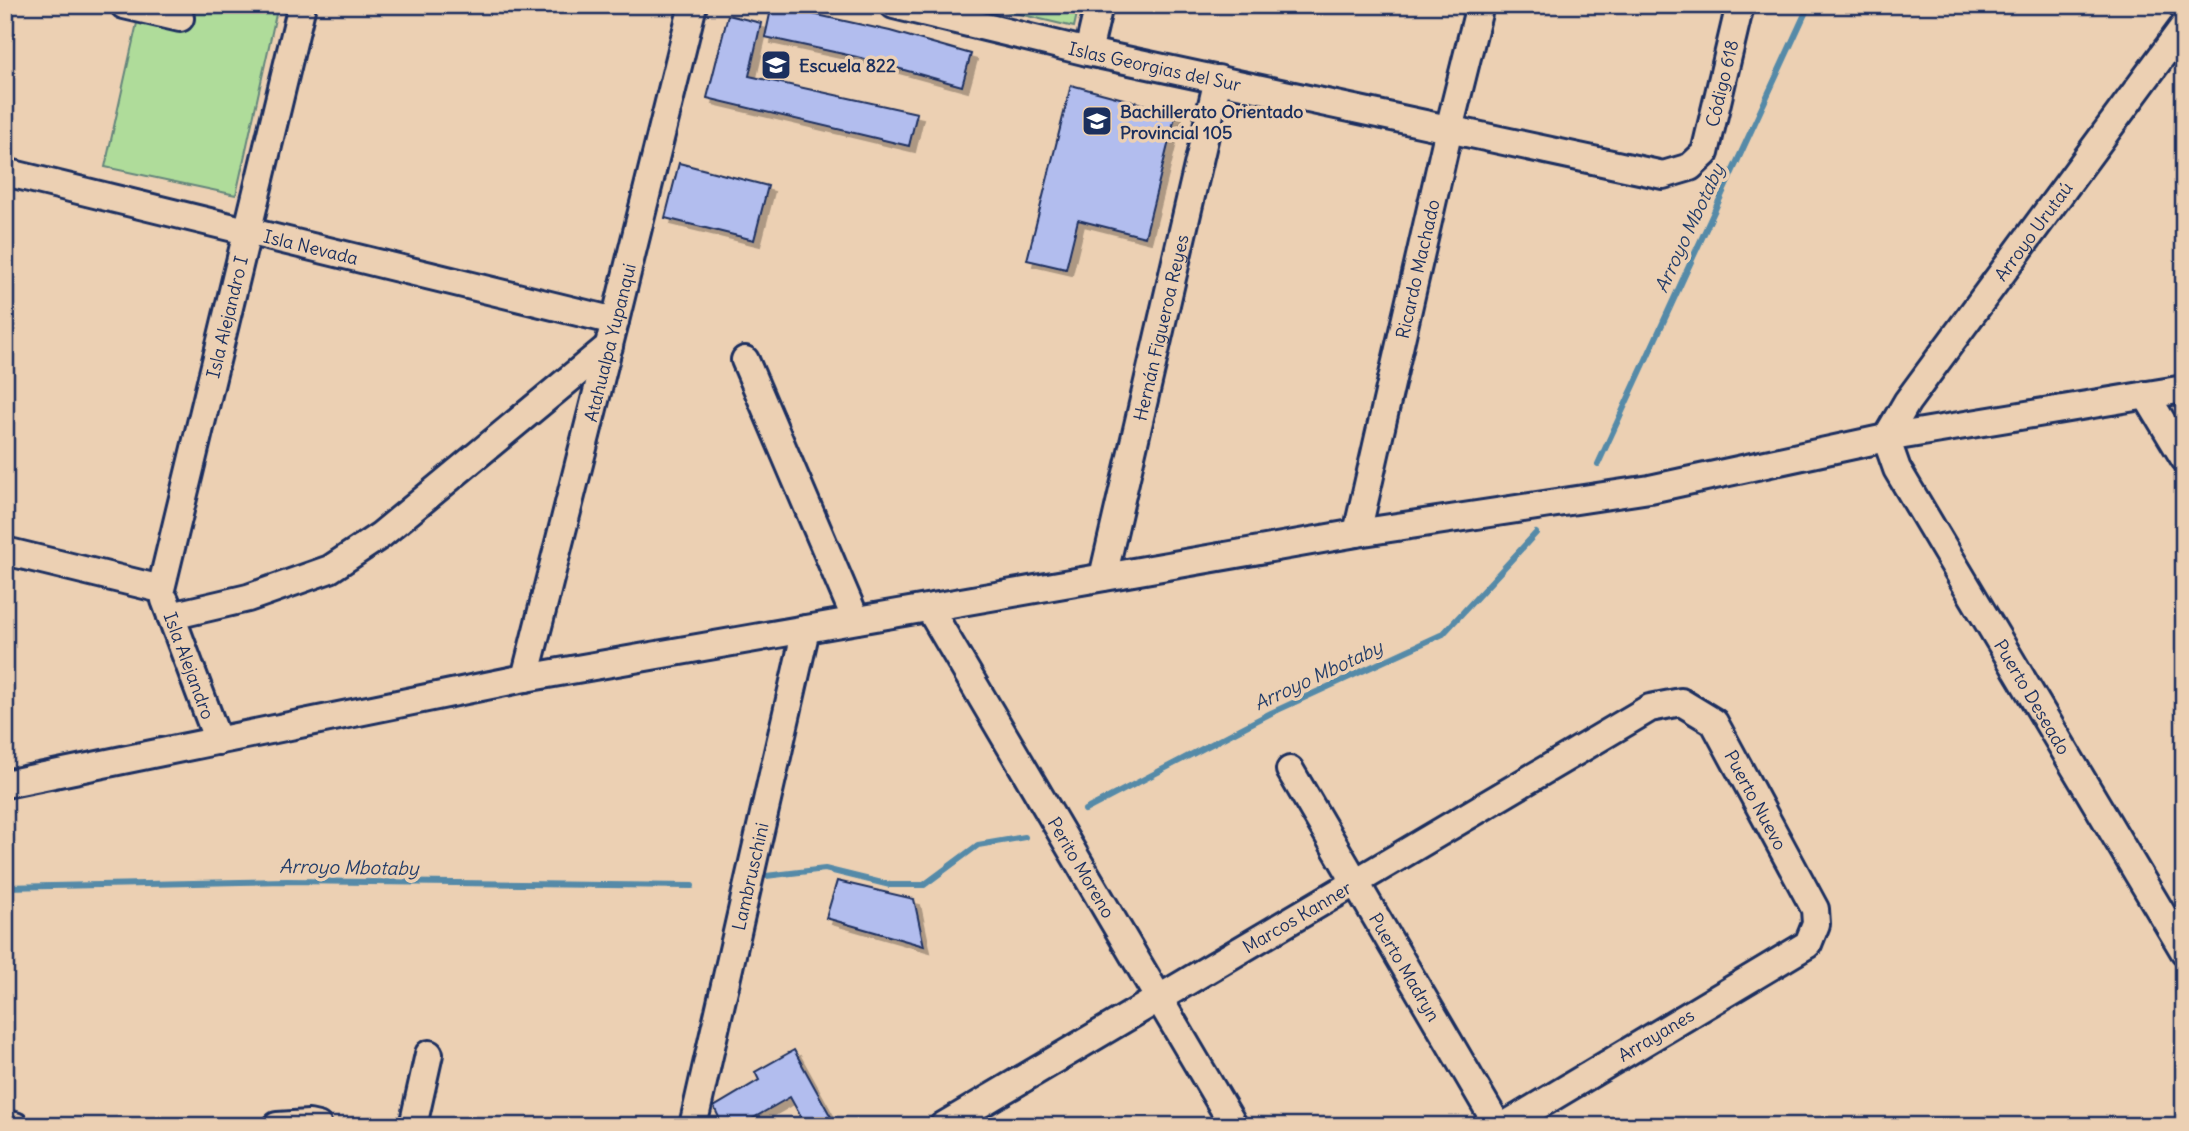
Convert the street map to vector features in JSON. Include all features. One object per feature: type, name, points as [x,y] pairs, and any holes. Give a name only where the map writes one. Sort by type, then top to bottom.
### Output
[{"type":"street","points":[[124,5],[180,18]]},
{"type":"street","name":"Isla Alejandro I","points":[[161,589],[302,5]]},
{"type":"street","name":"Atahualpa Yupanqui","points":[[525,678],[692,5]]},
{"type":"street","name":"Islas Georgias del Sur","points":[[894,5],[1088,52],[1663,175]]},
{"type":"street","points":[[1088,52],[1099,5]]},
{"type":"street","name":"Ricardo Machado","points":[[1357,533],[1480,5]]},
{"type":"street","name":"Código 618","points":[[1663,175],[1690,167],[1704,153],[1740,5]]},
{"type":"street","name":"Arroyo Urutaú","points":[[1886,438],[1907,402],[2184,26]]},
{"type":"street","name":"Hernán Figueroa Reyes","points":[[1103,577],[1218,79]]},
{"type":"street","name":"Isla Nevada","points":[[5,172],[248,231],[612,334]]},
{"type":"street","points":[[171,615],[248,598],[330,569],[381,535],[612,334]]},
{"type":"street","points":[[745,360],[856,620]]},
{"type":"street","points":[[5,784],[525,678],[1357,533],[1650,489],[1886,438],[2184,389]]},
{"type":"street","points":[[2146,395],[2184,458]]},
{"type":"street","name":"Puerto Deseado","points":[[1886,438],[1897,469],[2184,951]]},
{"type":"street","points":[[5,551],[161,589]]},
{"type":"street","name":"Isla Alejandro","points":[[161,589],[218,741]]},
{"type":"street","name":"Perito Moreno","points":[[929,608],[1234,1126]]},
{"type":"street","name":"Lambruschini","points":[[693,1126],[806,629]]},
{"type":"street","name":"Puerto Nuevo","points":[[1650,708],[1681,702],[1714,722],[1815,909],[1816,924],[1808,944]]},
{"type":"street","name":"Marcos Kanner","points":[[943,1126],[1650,708]]},
{"type":"street","name":"Puerto Madryn","points":[[1290,770],[1498,1126]]},
{"type":"street","name":"Arrayanes","points":[[1504,1126],[1808,944]]},
{"type":"street","points":[[413,1126],[429,1054]]},
{"type":"street","points":[[5,1124],[15,1126]]},
{"type":"street","points":[[277,1126],[317,1126]]},
{"type":"green space","points":[[141,5],[278,5],[236,195],[105,167]]},
{"type":"green space","points":[[981,5],[1079,5],[1074,27]]},
{"type":"building","points":[[772,5],[890,31],[971,54],[962,86],[857,57],[765,37]]},
{"type":"building","points":[[728,15],[761,23],[749,76],[917,113],[909,146],[707,98]]},
{"type":"building","points":[[1071,85],[1176,113],[1145,237],[1078,220],[1066,269],[1027,260]]},
{"type":"building","points":[[679,163],[768,186],[754,240],[665,218]]},
{"type":"building","points":[[837,881],[914,899],[924,946],[826,918]]},
{"type":"building","points":[[794,1050],[836,1126],[806,1126],[790,1097],[750,1120],[754,1126],[723,1126],[714,1107],[759,1080],[755,1072]]},
{"type":"waterway","name":"Arroyo Mbotaby","points":[[1598,464],[1809,5]]},
{"type":"waterway","name":"Arroyo Mbotaby","points":[[1085,810],[1271,713],[1443,634],[1536,533]]},
{"type":"waterway","name":"Arroyo Mbotaby","points":[[766,876],[825,869],[890,885],[924,885],[978,845],[1025,837]]},
{"type":"waterway","name":"Arroyo Mbotaby","points":[[5,887],[287,881],[692,886]]},
{"type":"place","name":"Escuela 822","points":[[776,65]]},
{"type":"place","name":"Bachillerato Orientado Provincial 105","points":[[1097,121]]}]
